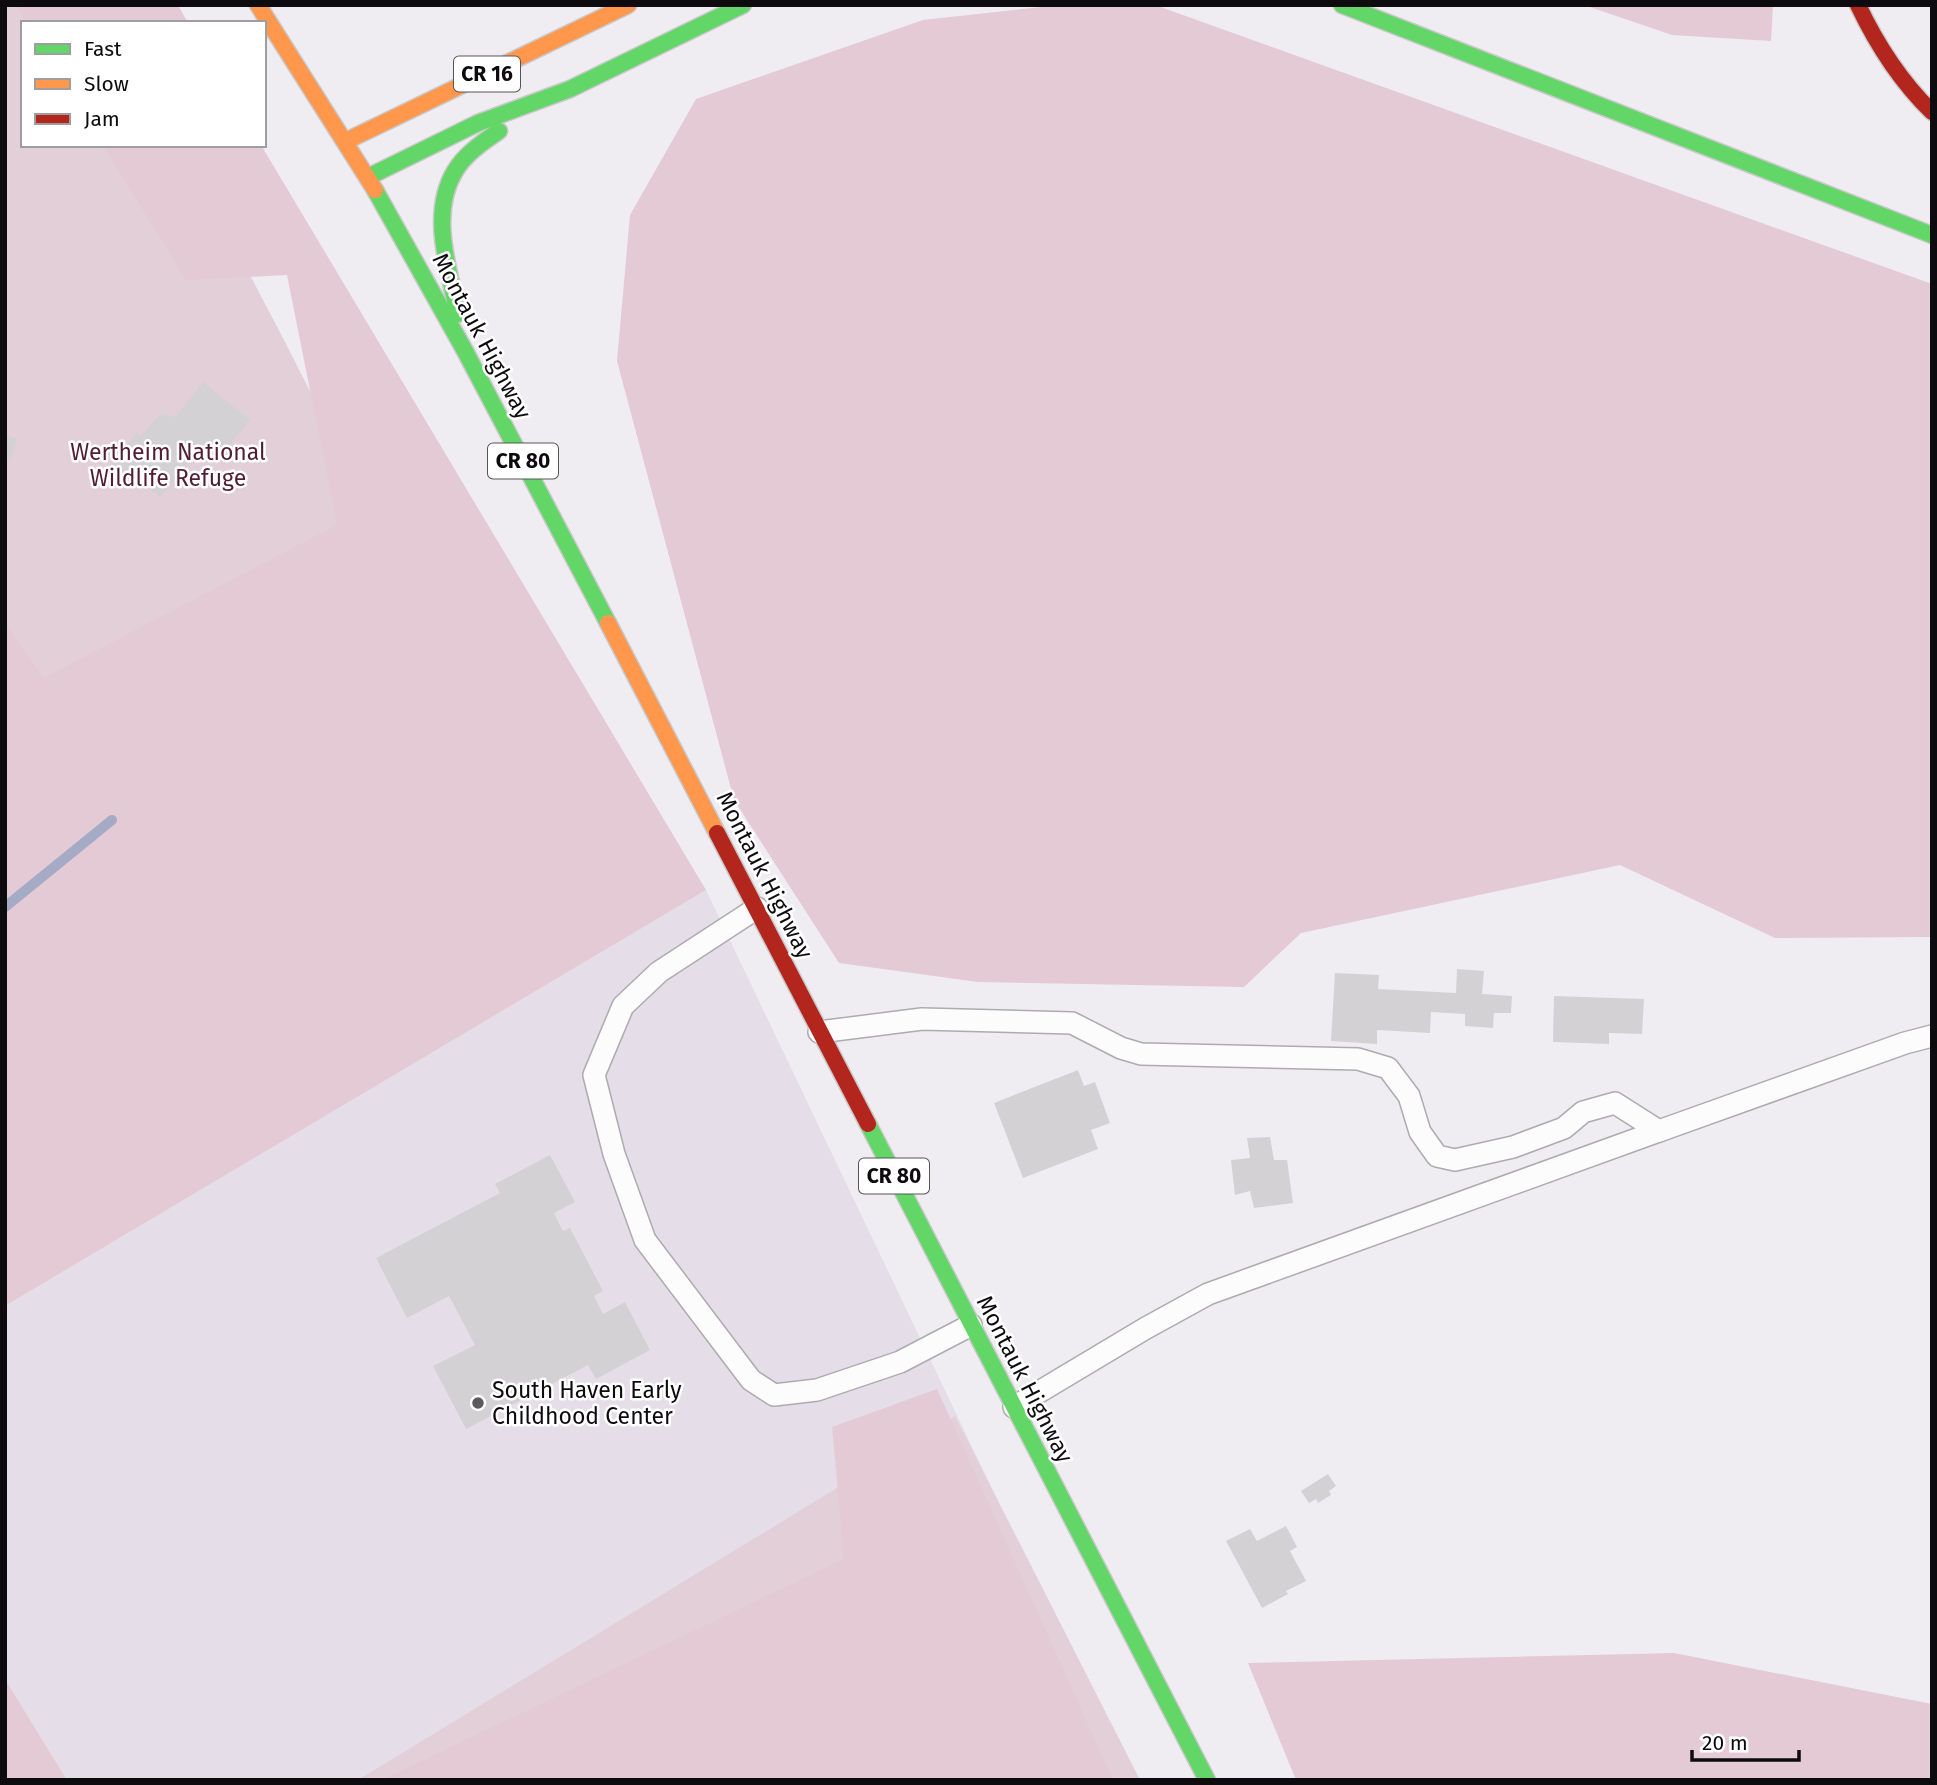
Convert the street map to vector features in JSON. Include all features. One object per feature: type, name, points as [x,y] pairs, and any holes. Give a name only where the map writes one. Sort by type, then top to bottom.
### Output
[{"type":"main road","name":"Montauk Highway","points":[[258,5],[368,177],[465,351],[757,908],[1207,1780]]},
{"type":"main road","name":"CR 16","points":[[346,141],[628,5]]},
{"type":"main road","name":"CR 16","points":[[368,177],[478,123],[570,89],[744,5]]},
{"type":"main road","points":[[1342,5],[1932,236]]},
{"type":"main road","points":[[1858,5],[1867,26],[1892,66],[1932,113]]},
{"type":"main road","points":[[465,351],[443,237],[440,209],[444,191],[452,172],[480,142],[570,89]]},
{"type":"lane","points":[[757,908],[659,972],[623,1006],[594,1075],[614,1154],[645,1240],[751,1380],[774,1395],[817,1391],[900,1362],[971,1325]]},
{"type":"lane","points":[[819,1032],[922,1019],[1072,1023],[1121,1048],[1141,1054],[1358,1059],[1388,1068],[1409,1096],[1420,1132],[1431,1148],[1437,1156],[1455,1160],[1513,1147],[1564,1128],[1583,1112],[1615,1103],[1659,1131]]},
{"type":"lane","points":[[1014,1407],[1208,1294],[1905,1043],[1932,1036]]},
{"type":"shaded area","points":[[16,5],[178,5],[187,21],[26,21]]},
{"type":"shaded area","points":[[1059,5],[1155,5],[1932,284],[1932,937],[1775,938],[1620,865],[1301,933],[1244,987],[978,982],[839,963],[734,800],[617,361],[630,215],[696,99],[923,20]]},
{"type":"shaded area","points":[[1584,5],[1773,5],[1771,41],[1672,35]]},
{"type":"shaded area","points":[[104,147],[262,147],[706,890],[5,1306],[5,624],[44,678],[337,525],[287,275],[186,280]]},
{"type":"shaded area","name":"South Haven Early Childhood Center","points":[[706,890],[997,1499],[390,1780],[67,1780],[5,1679],[5,1306]]},
{"type":"shaded area","points":[[937,1389],[1113,1780],[382,1780],[844,1559],[832,1427]]},
{"type":"shaded area","points":[[1674,1653],[1932,1704],[1932,1780],[1296,1780],[1248,1663]]},
{"type":"shaded area","points":[[5,1679],[67,1780],[5,1780]]},
{"type":"green space","name":"Wertheim National Wildlife Refuge","points":[[13,5],[94,5],[104,21],[21,21],[21,147],[179,147],[283,338],[380,534],[5,741],[5,8]]},
{"type":"green space","points":[[955,1416],[1140,1780],[358,1780]]},
{"type":"building","points":[[203,382],[250,420],[222,454],[208,442],[160,497],[142,483],[126,486],[116,480],[111,468],[123,451],[126,455],[131,451],[125,447],[137,432],[141,436],[160,414],[175,417]]},
{"type":"building","points":[[5,435],[17,438],[11,460],[5,458]]},
{"type":"building","points":[[1457,969],[1484,971],[1482,994],[1512,996],[1511,1013],[1494,1013],[1493,1028],[1465,1026],[1465,1014],[1431,1012],[1430,1033],[1377,1030],[1377,1044],[1331,1041],[1335,973],[1379,975],[1378,989],[1456,993]]},
{"type":"building","points":[[1554,996],[1644,999],[1642,1034],[1609,1033],[1609,1044],[1553,1042]]},
{"type":"building","points":[[1078,1070],[1084,1086],[1095,1082],[1110,1123],[1091,1130],[1098,1149],[1023,1178],[994,1103]]},
{"type":"building","points":[[1270,1137],[1274,1160],[1287,1160],[1293,1203],[1254,1208],[1250,1191],[1235,1195],[1231,1160],[1250,1158],[1247,1138]]},
{"type":"building","points":[[550,1155],[575,1202],[554,1213],[563,1231],[570,1228],[603,1291],[594,1296],[603,1314],[625,1302],[650,1350],[596,1379],[588,1365],[466,1429],[433,1366],[475,1345],[449,1296],[407,1318],[376,1258],[500,1193],[495,1184]]},
{"type":"building","points":[[1328,1474],[1336,1486],[1329,1491],[1331,1495],[1318,1503],[1316,1499],[1309,1503],[1301,1491]]},
{"type":"building","points":[[1286,1526],[1297,1547],[1290,1551],[1306,1581],[1262,1608],[1226,1541],[1250,1529],[1257,1541]]},
{"type":"waterway","points":[[5,907],[112,820]]},
{"type":"traffic: fast","points":[[368,177],[478,123],[570,89],[743,5]]},
{"type":"traffic: fast","points":[[1342,5],[1932,235]]},
{"type":"traffic: fast","points":[[458,314],[443,242],[443,205],[447,188],[459,165],[499,131]]},
{"type":"traffic: fast","points":[[375,190],[465,351],[608,623]]},
{"type":"traffic: fast","points":[[868,1124],[1207,1780]]},
{"type":"traffic: slow","points":[[258,5],[375,190]]},
{"type":"traffic: slow","points":[[346,141],[628,5]]},
{"type":"traffic: slow","points":[[608,623],[717,833]]},
{"type":"traffic: jam","points":[[1858,5],[1890,62],[1932,112]]},
{"type":"traffic: jam","points":[[717,833],[868,1124]]},
{"type":"place","name":"South Haven Early Childhood Center","points":[[478,1403]]}]
